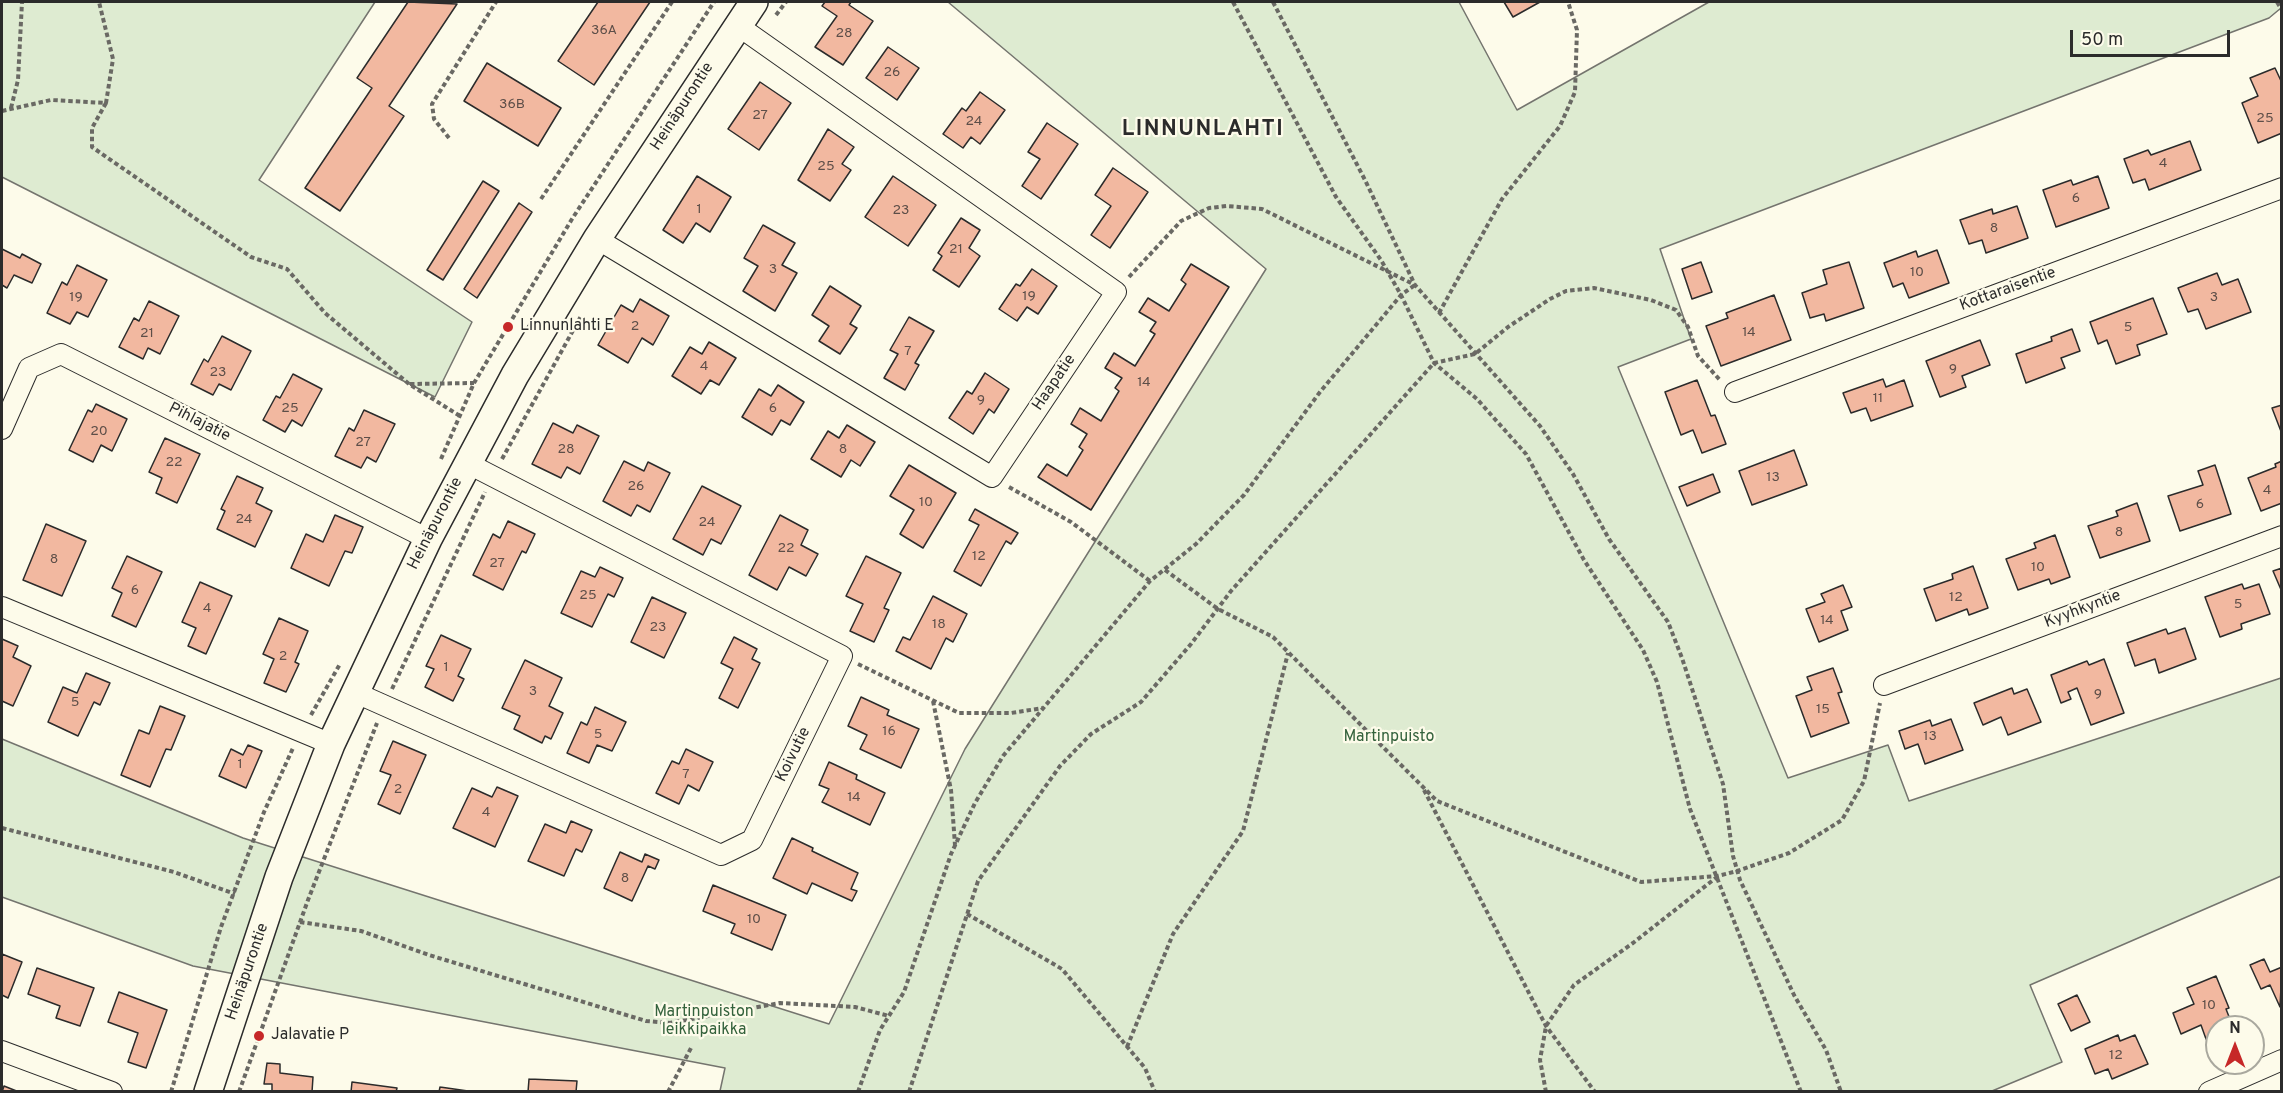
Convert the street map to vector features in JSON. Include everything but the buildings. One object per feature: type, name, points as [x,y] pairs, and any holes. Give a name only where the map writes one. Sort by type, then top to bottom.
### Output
[{"type":"street","name":"Heinäpurontie","points":[[208,1092],[279,877],[331,744],[354,692],[467,463],[515,375],[597,239],[754,2]]},
{"type":"street","points":[[737,25],[1116,292]]},
{"type":"street","name":"Kottaraisentie","points":[[1734,392],[2282,188]]},
{"type":"street","points":[[597,239],[992,477]]},
{"type":"street","name":"Haapatie","points":[[992,477],[1116,292]]},
{"type":"street","name":"Pihlajatie","points":[[2,429],[29,368],[61,354],[429,539]]},
{"type":"street","points":[[467,463],[842,656]]},
{"type":"street","name":"Kyyhkyntie","points":[[1884,685],[2282,536]]},
{"type":"street","points":[[2,607],[331,744]]},
{"type":"street","name":"Koivutie","points":[[354,692],[721,855],[752,840],[842,656]]},
{"type":"street","points":[[2,1051],[112,1092]]},
{"type":"street","points":[[2209,1092],[2282,1060]]},
{"type":"path","points":[[11,108],[18,80],[22,2]]},
{"type":"path","points":[[99,2],[113,59],[106,104],[92,128],[92,147],[251,257],[287,268],[325,313],[410,384],[460,416]]},
{"type":"path","points":[[449,138],[434,119],[432,104],[496,2]]},
{"type":"path","points":[[541,199],[672,2]]},
{"type":"path","points":[[759,41],[786,2]]},
{"type":"path","points":[[1233,2],[1336,197],[1401,295],[1434,363],[1477,399],[1526,454],[1584,560],[1643,650],[1660,693],[1690,809],[1801,1092]]},
{"type":"path","points":[[1273,2],[1365,180],[1415,285],[1546,435],[1573,474],[1609,539],[1668,622],[1724,784],[1737,871],[1750,904],[1794,996],[1826,1050],[1841,1092]]},
{"type":"path","points":[[1439,313],[1502,199],[1560,126],[1575,92],[1577,30],[1568,2]]},
{"type":"path","points":[[2277,2],[2282,10]]},
{"type":"path","points":[[2,111],[51,99],[106,104]]},
{"type":"path","points":[[1116,292],[1181,221],[1209,207],[1262,209],[1415,285]]},
{"type":"path","points":[[858,1092],[880,1030],[904,992],[955,846],[975,803],[1003,756],[1150,581],[1196,544],[1244,495],[1320,392],[1401,295],[1415,285]]},
{"type":"path","points":[[909,1092],[978,881],[1060,766],[1091,734],[1140,702],[1191,644],[1218,609],[1434,363],[1475,354],[1497,334],[1550,299],[1580,288],[1606,290],[1651,300],[1676,310],[1688,327],[1698,356],[1711,373],[1734,392]]},
{"type":"path","points":[[239,1092],[300,922],[384,706],[492,477],[585,308]]},
{"type":"path","points":[[410,384],[474,383]]},
{"type":"path","points":[[992,477],[1071,522],[1150,581]]},
{"type":"path","points":[[1165,570],[1218,609],[1273,637],[1437,801],[1641,882],[1718,876],[1737,871],[1789,853],[1842,820],[1864,781],[1884,685]]},
{"type":"path","points":[[1127,1047],[1173,934],[1243,831],[1288,652]]},
{"type":"path","points":[[842,656],[959,713],[1011,713],[1043,708]]},
{"type":"path","points":[[933,700],[951,790],[955,846]]},
{"type":"path","points":[[1423,787],[1546,1026],[1595,1092]]},
{"type":"path","points":[[2,828],[174,872],[235,894]]},
{"type":"path","points":[[1546,1092],[1540,1060],[1546,1026],[1574,986],[1633,944],[1718,876]]},
{"type":"path","points":[[967,914],[1062,969],[1145,1068],[1155,1092]]},
{"type":"path","points":[[300,922],[361,931],[429,955],[646,1021],[670,1023],[780,1003],[855,1007],[889,1016]]},
{"type":"path","points":[[668,1092],[691,1048]]},
{"type":"green space","points":[[2,2],[375,2],[259,180],[472,322],[435,397],[2,177]]},
{"type":"green space","name":"Martinpuisto","points":[[948,2],[1459,2],[1517,110],[1709,2],[2281,2],[2281,8],[2269,18],[1660,249],[1691,339],[1618,367],[1788,778],[1888,745],[1909,801],[2281,678],[2281,876],[2030,985],[2062,1062],[1992,1091],[720,1091],[725,1068],[193,966],[2,897],[2,739],[243,838],[829,1024],[965,749],[1266,269]]},
{"type":"place","name":"Linnunlahti E","points":[[508,327]]},
{"type":"place","name":"Jalavatie P","points":[[259,1036]]},
{"type":"district","name":"LINNUNLAHTI","points":[[1203,131]]},
{"type":"park label","name":"Martinpuiston leikkipaikka","points":[[704,1022]]}]
